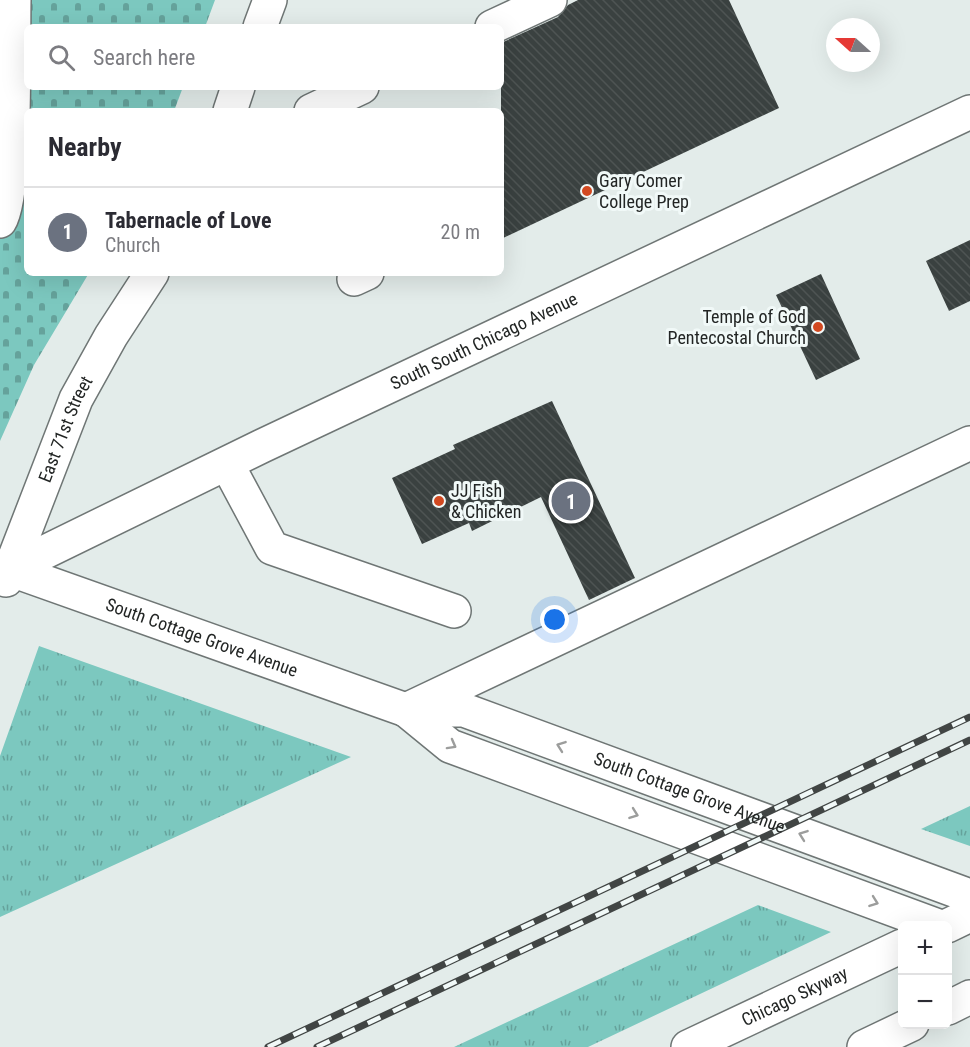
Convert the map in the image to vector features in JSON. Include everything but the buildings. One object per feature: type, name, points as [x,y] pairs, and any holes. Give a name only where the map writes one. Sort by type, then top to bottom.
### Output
[{"type":"main road","points":[[0,221],[5,214],[10,175],[14,0]]},
{"type":"main road","points":[[261,24],[270,0]]},
{"type":"main road","points":[[498,24],[550,0]]},
{"type":"main road","points":[[231,108],[237,90]]},
{"type":"main road","points":[[318,108],[356,90]]},
{"type":"main road","name":"South South Chicago Avenue","points":[[2,576],[226,464],[970,112]]},
{"type":"main road","name":"East 71st Street","points":[[2,576],[76,399],[111,336],[150,276]]},
{"type":"main road","points":[[405,710],[970,443]]},
{"type":"main road","points":[[226,464],[272,548],[454,611]]},
{"type":"main road","name":"South Cottage Grove Avenue","points":[[2,576],[405,710],[464,710],[970,896]]},
{"type":"main road","name":"South Cottage Grove Avenue","points":[[405,710],[450,746],[924,921]]},
{"type":"main road","points":[[952,924],[970,915]]},
{"type":"main road","points":[[952,929],[970,938]]},
{"type":"main road","name":"Chicago Skyway","points":[[688,1047],[891,951]]},
{"type":"main road","points":[[952,1006],[970,997]]},
{"type":"main road","points":[[864,1047],[902,1029]]},
{"type":"green space","points":[[0,0],[215,0],[206,24],[24,24],[24,90],[182,90],[175,108],[24,108],[24,276],[87,276],[34,365],[0,441]]},
{"type":"green space","points":[[39,646],[351,757],[0,917],[0,756]]},
{"type":"green space","points":[[970,806],[970,846],[921,829]]},
{"type":"green space","points":[[758,905],[831,932],[588,1047],[454,1047]]},
{"type":"railway","points":[[268,1047],[970,717]]},
{"type":"railway","points":[[317,1047],[970,740]]},
{"type":"place","name":"Gary Comer College Prep","points":[[587,191]]},
{"type":"place","name":"Temple of God Pentecostal Church","points":[[818,327]]},
{"type":"place","name":"JJ Fish & Chicken","points":[[439,501]]},
{"type":"place","name":"Tabernacle of Love","points":[[571,501]]}]
